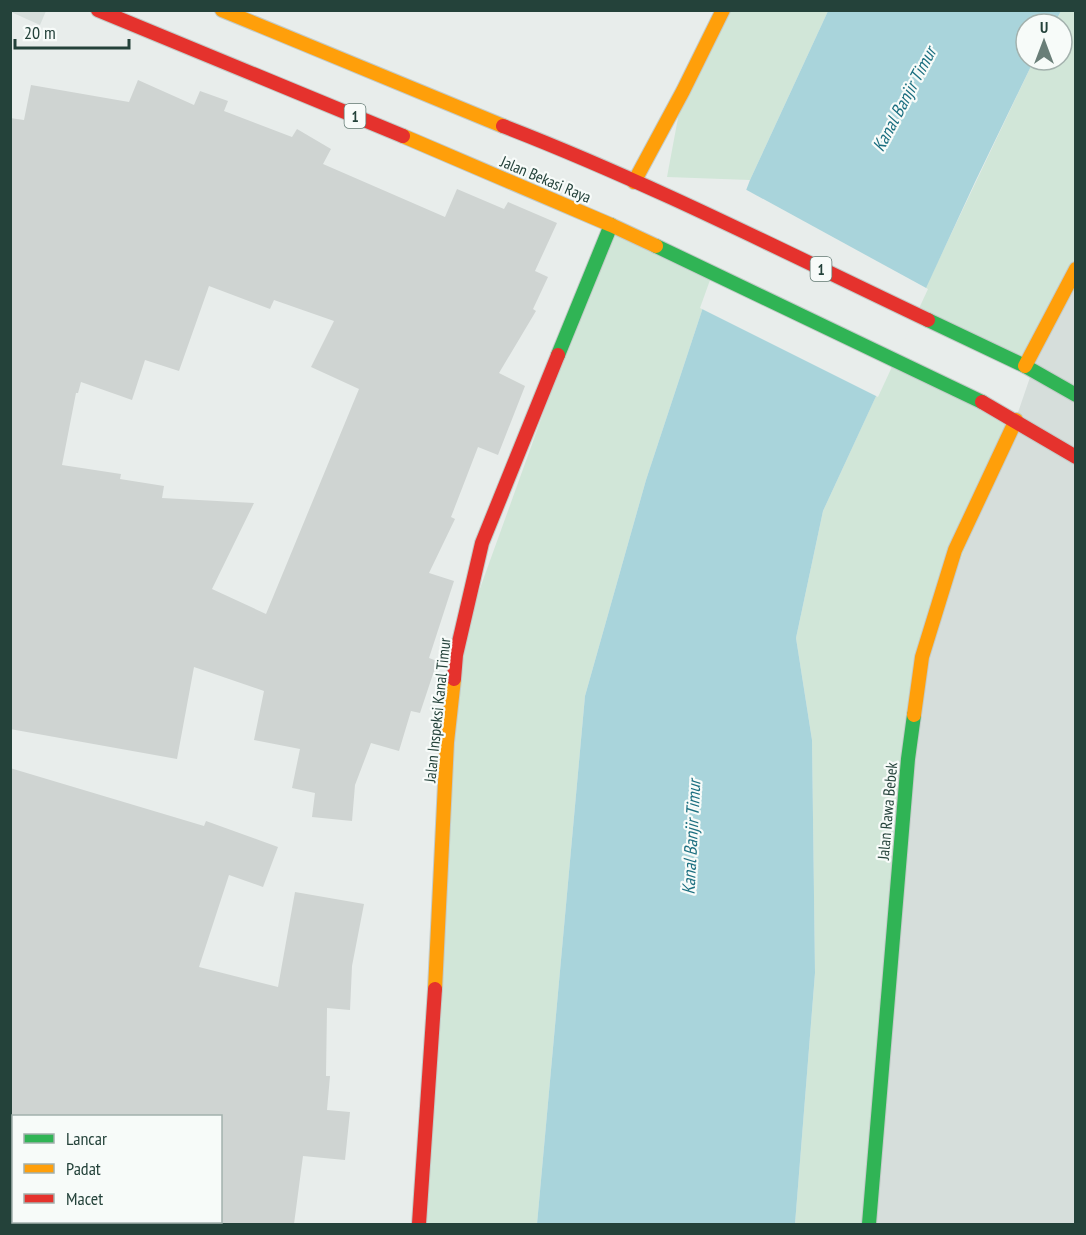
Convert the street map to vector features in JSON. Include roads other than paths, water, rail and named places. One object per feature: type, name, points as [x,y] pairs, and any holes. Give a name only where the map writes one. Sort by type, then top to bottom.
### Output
[{"type":"main road","name":"Jalan Bekasi Raya","points":[[98,10],[611,225],[972,396],[1016,420]]},
{"type":"main road","name":"Jalan Bekasi Raya","points":[[222,10],[456,108],[567,151],[1025,366]]},
{"type":"main road","points":[[634,182],[723,10]]},
{"type":"main road","name":"Jalan Inspeksi Kanal Timur","points":[[419,1224],[434,1019],[447,742],[456,655],[482,543],[611,225]]},
{"type":"main road","points":[[1025,366],[1076,269]]},
{"type":"main road","name":"1","points":[[1025,366],[1076,395]]},
{"type":"main road","name":"1","points":[[1016,420],[1076,458]]},
{"type":"main road","name":"Jalan Rawa Bebek","points":[[869,1224],[907,770],[922,657],[955,550],[1016,420]]},
{"type":"water","name":"Kanal Banjir Timur","points":[[828,11],[1061,11],[1014,12],[1014,72],[1028,72],[823,511],[796,638],[812,740],[815,973],[795,1224],[537,1224],[585,696],[646,480],[714,274],[750,180]]}]
